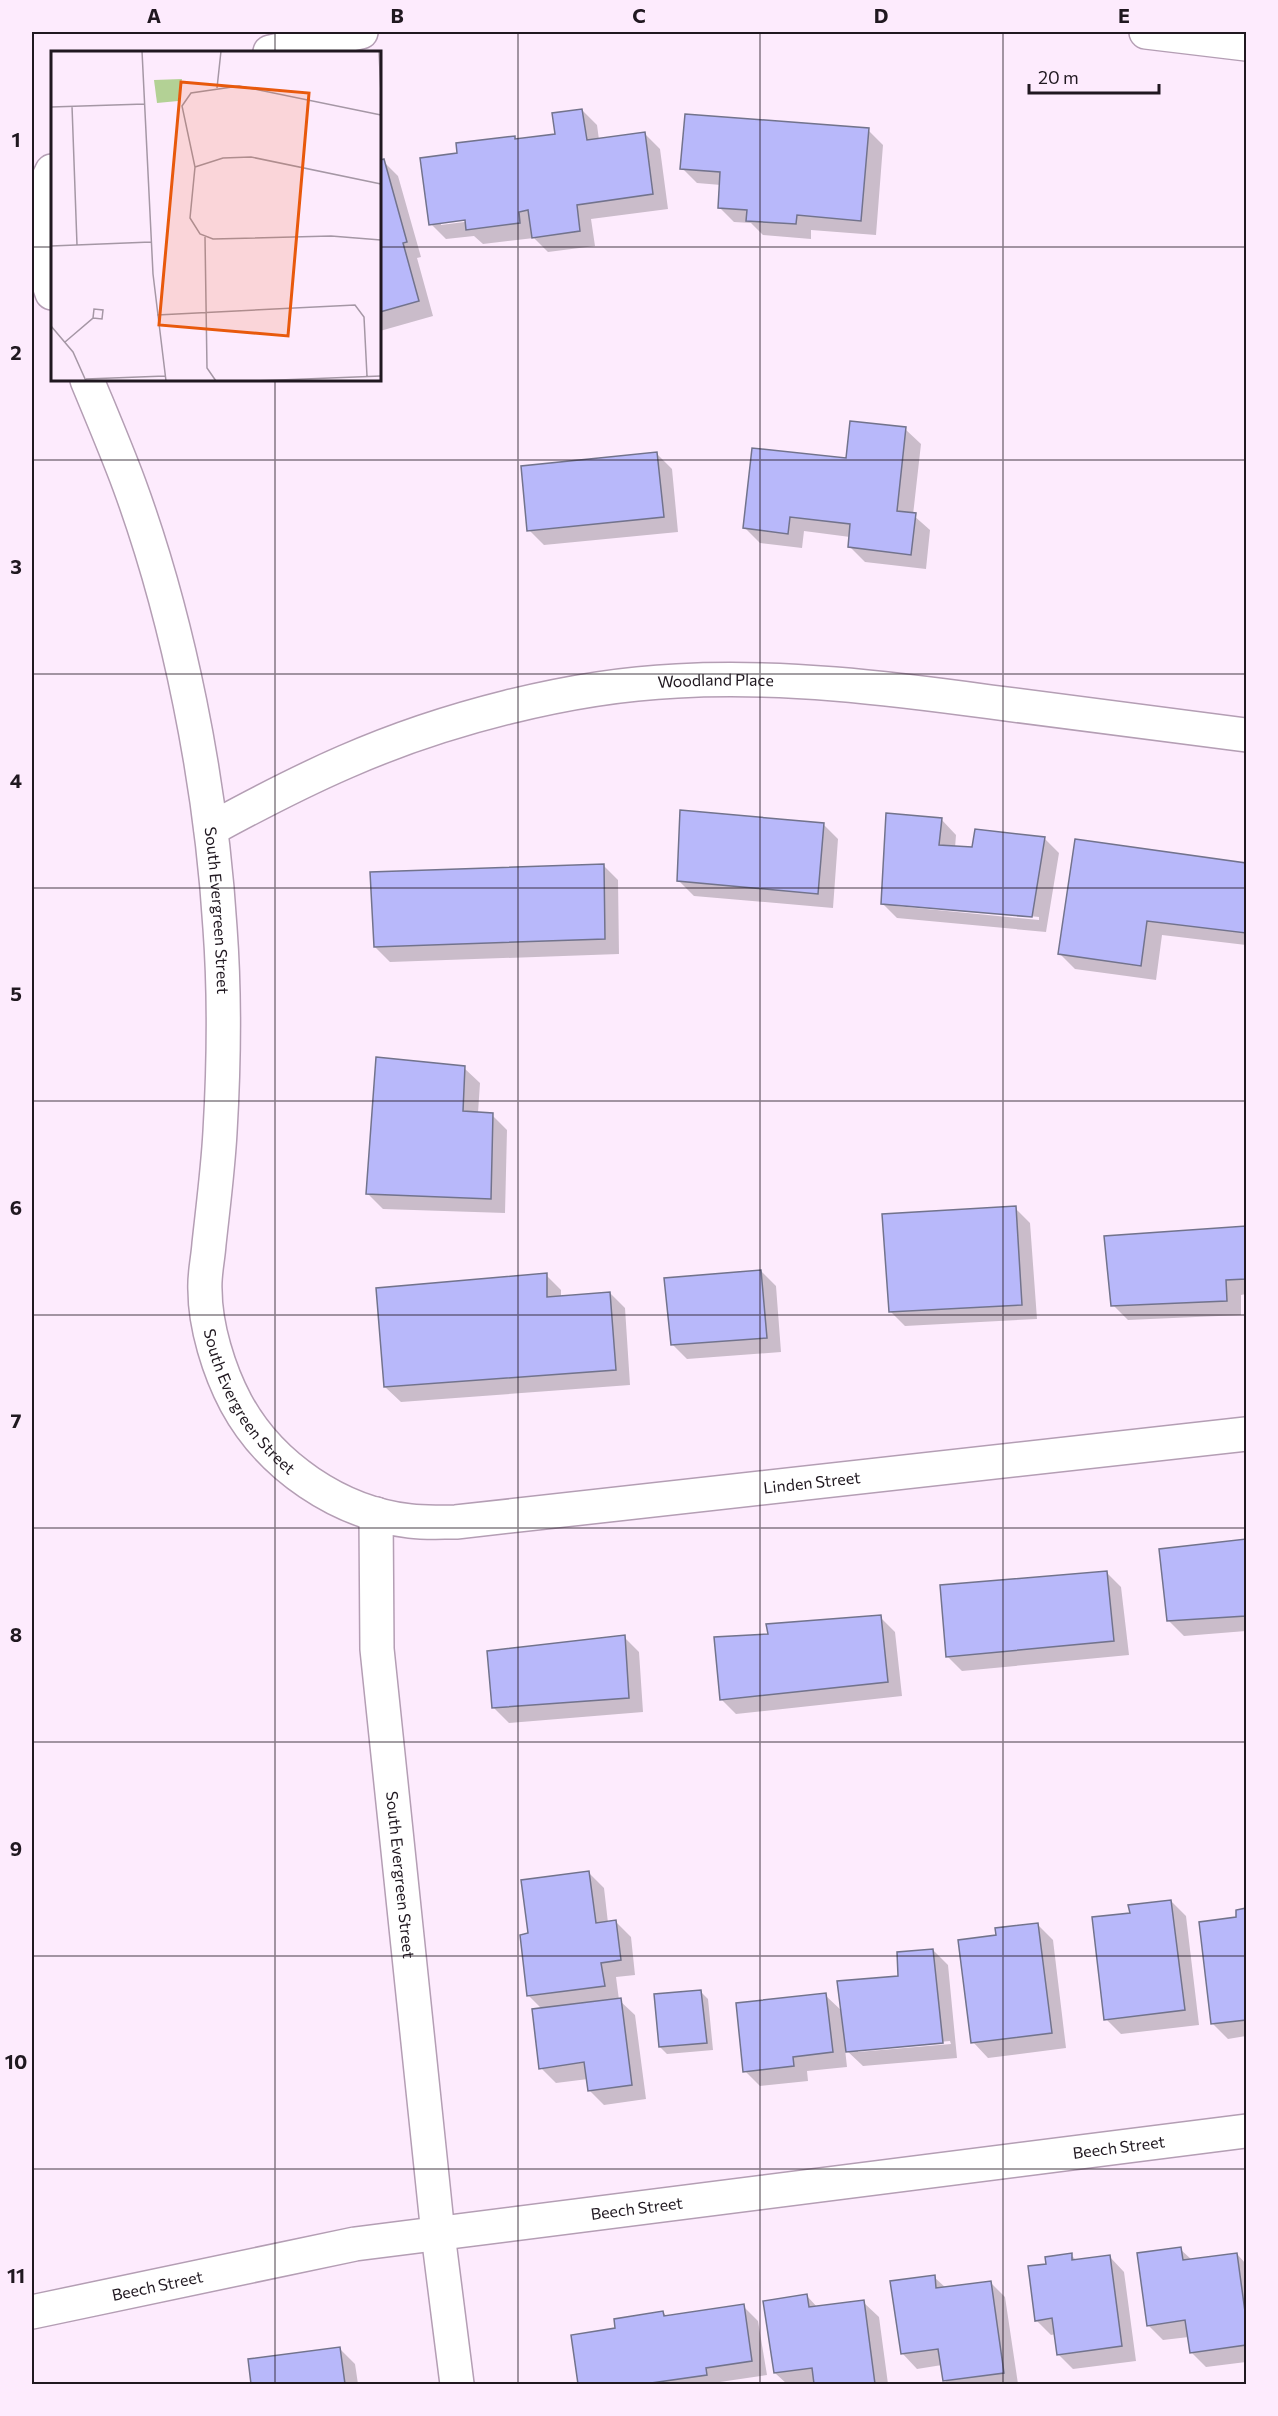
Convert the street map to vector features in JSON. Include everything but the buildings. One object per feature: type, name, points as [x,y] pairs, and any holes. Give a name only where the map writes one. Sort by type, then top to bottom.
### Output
[{"type":"street","points":[[275,51],[361,32]]},
{"type":"street","points":[[1146,32],[1246,44]]},
{"type":"street","points":[[51,175],[41,204],[39,238],[44,272],[51,290]]},
{"type":"street","name":"South Evergreen Street","points":[[87,381],[129,485],[166,605],[193,720],[211,829],[220,926],[224,1012],[220,1133],[205,1289],[210,1336],[236,1403],[268,1448],[292,1470],[319,1489],[348,1504],[376,1514],[377,1649],[438,2234],[457,2385]]},
{"type":"street","name":"Woodland Place","points":[[211,829],[282,790],[346,761],[414,735],[551,698],[622,686],[676,681],[756,680],[888,688],[1246,735]]},
{"type":"street","name":"Linden Street","points":[[376,1514],[412,1521],[456,1522],[1246,1434]]},
{"type":"street","name":"Beech Street","points":[[32,2312],[355,2244],[1246,2131]]}]
